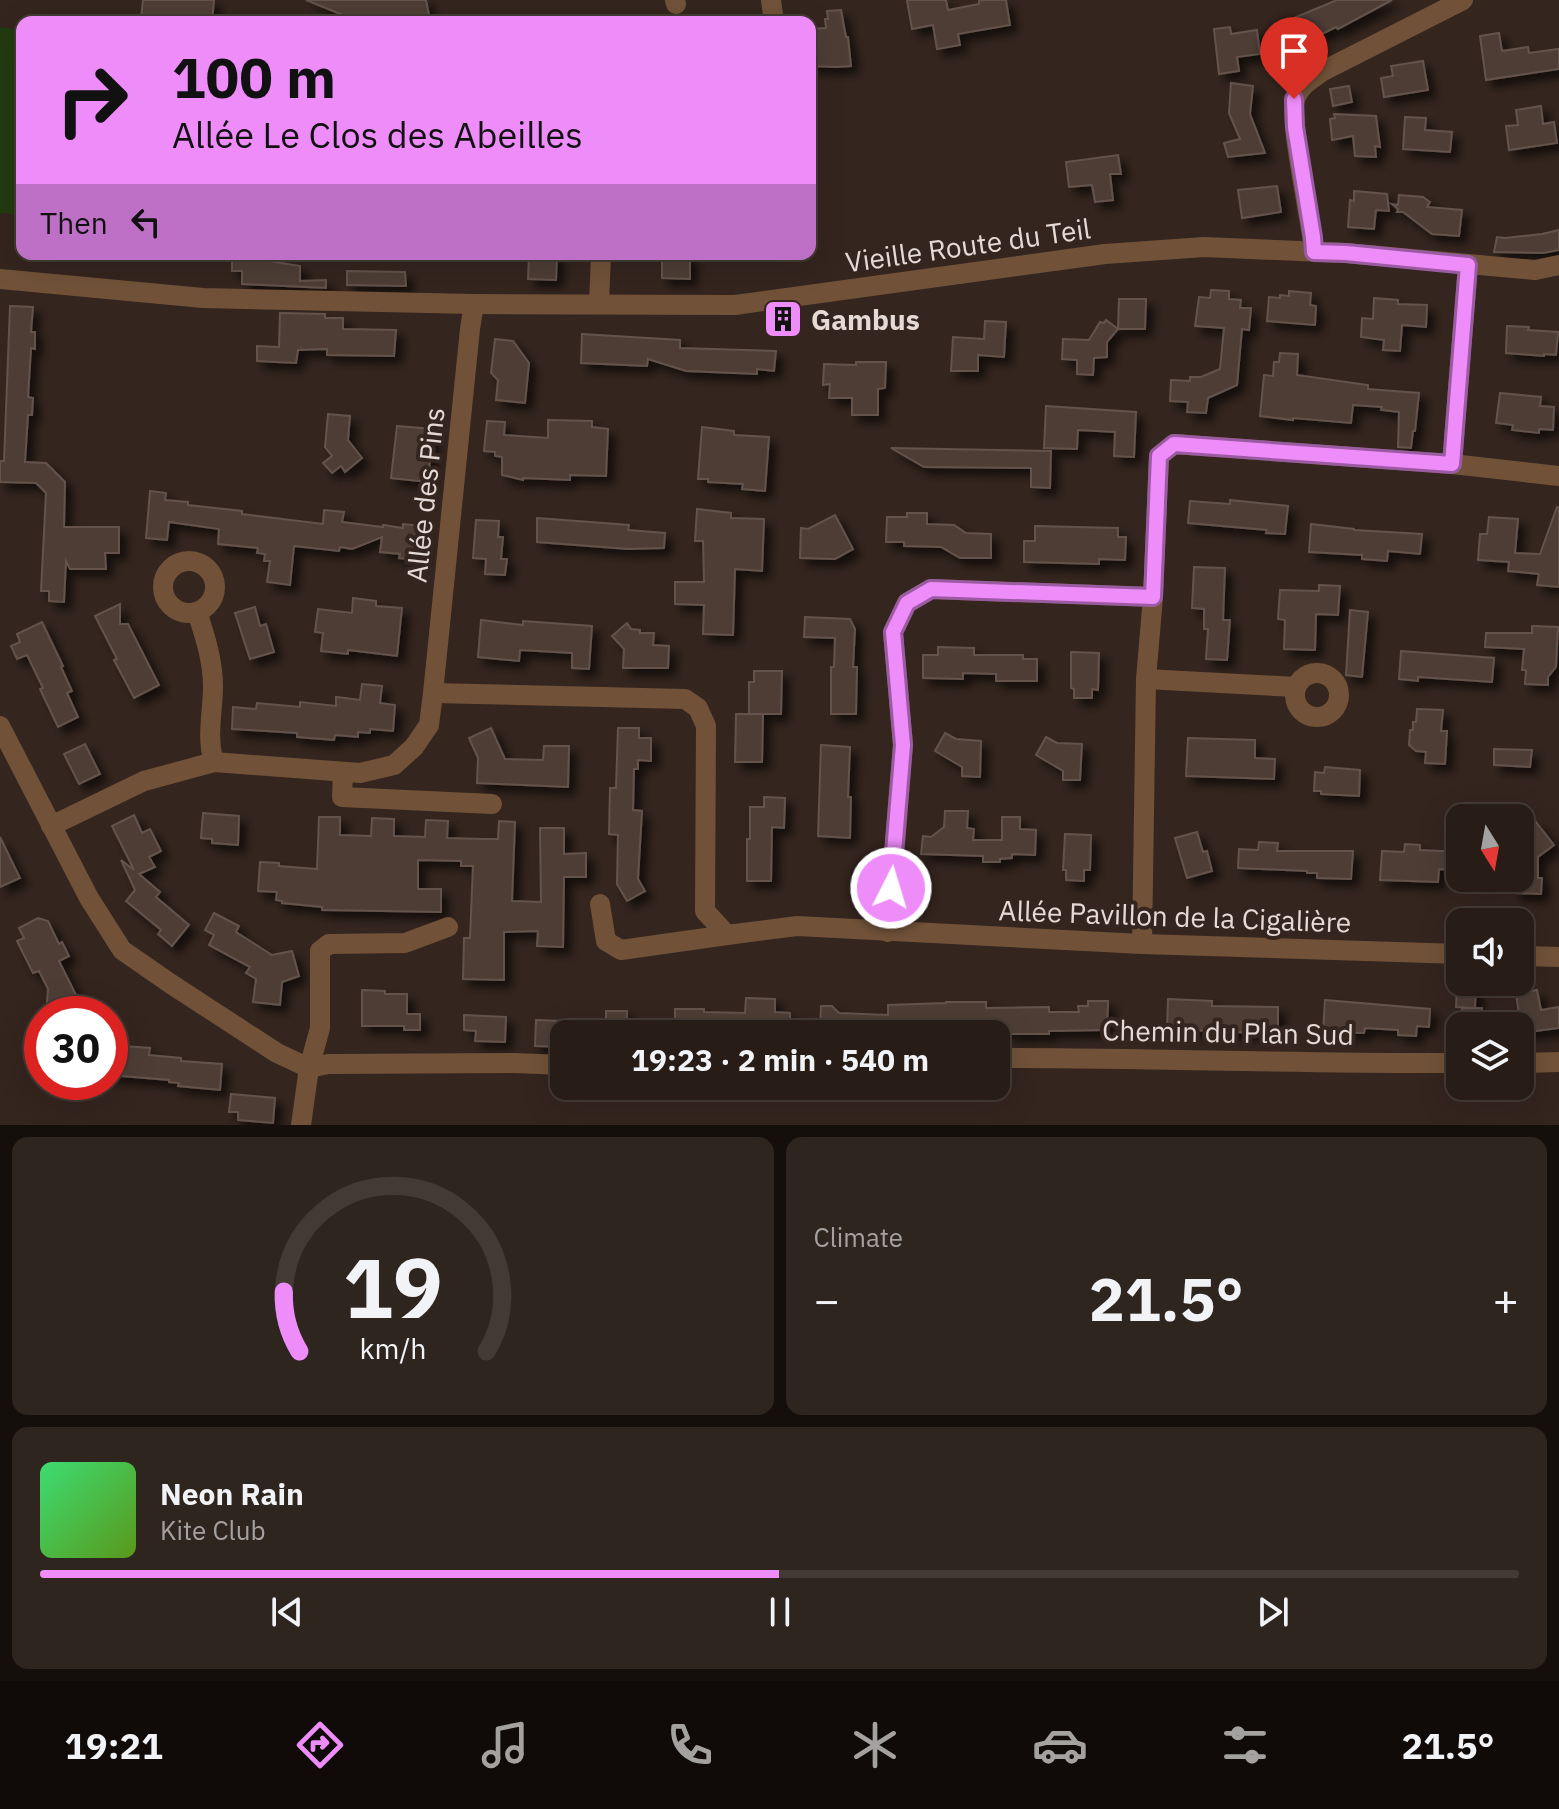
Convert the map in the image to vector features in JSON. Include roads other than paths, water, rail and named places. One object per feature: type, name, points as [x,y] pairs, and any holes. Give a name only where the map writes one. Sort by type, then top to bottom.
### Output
[{"type":"street","points":[[1314,252],[1295,127],[1294,99],[1304,85],[1323,71],[1463,0]]},
{"type":"street","name":"Vieille Route du Teil","points":[[0,279],[203,298],[474,304],[735,305],[1120,253],[1204,247],[1346,253],[1535,270],[1559,265]]},
{"type":"street","points":[[599,304],[601,260]]},
{"type":"street","points":[[1452,464],[1468,265]]},
{"type":"street","name":"Allée des Pins","points":[[51,826],[144,781],[214,762],[360,773],[394,765],[414,747],[429,725],[474,304]]},
{"type":"street","points":[[1142,944],[1146,679],[1159,456],[1174,444],[1452,464],[1559,476]]},
{"type":"street","points":[[888,932],[903,745],[893,632],[907,603],[931,589],[1153,597]]},
{"type":"street","points":[[197,612],[206,638],[213,683],[209,747],[214,762]]},
{"type":"street","points":[[1146,679],[1296,687]]},
{"type":"street","points":[[433,693],[685,699],[698,708],[706,726],[705,911],[727,935]]},
{"type":"street","points":[[0,726],[89,898],[122,950],[277,1053],[309,1068],[328,1064],[550,1064]]},
{"type":"street","points":[[343,772],[342,797],[492,804]]},
{"type":"street","name":"Allée Pavillon de la Cigalière","points":[[600,904],[606,941],[621,950],[797,926],[1142,944],[1446,954]]},
{"type":"street","points":[[301,1125],[309,1068],[320,1028],[320,951],[329,944],[405,943],[448,927]]},
{"type":"street","points":[[1534,956],[1559,957]]},
{"type":"street","name":"Chemin du Plan Sud","points":[[1010,1058],[1446,1063]]},
{"type":"street","points":[[1534,1063],[1559,1062]]},
{"type":"place","name":"Gambus","points":[[783,319]]}]
